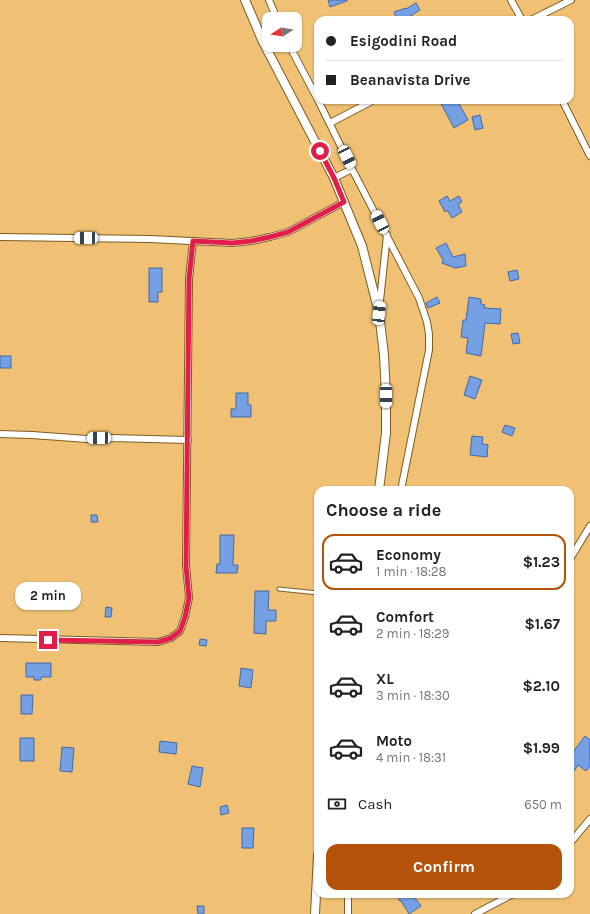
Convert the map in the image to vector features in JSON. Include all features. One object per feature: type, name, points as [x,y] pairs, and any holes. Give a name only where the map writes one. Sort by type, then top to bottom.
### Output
[{"type":"main road","points":[[245,0],[263,42],[334,178],[362,246],[379,313],[384,355],[386,433],[379,486]]},
{"type":"main road","points":[[315,914],[316,898]]},
{"type":"street","points":[[269,0],[274,12]]},
{"type":"street","points":[[511,0],[520,16]]},
{"type":"street","points":[[539,16],[571,0]]},
{"type":"street","points":[[294,52],[314,92]]},
{"type":"street","points":[[320,104],[419,298],[427,322],[429,350],[402,486]]},
{"type":"street","points":[[330,123],[366,104]]},
{"type":"street","points":[[564,104],[590,156]]},
{"type":"street","points":[[334,178],[352,169]]},
{"type":"street","points":[[0,237],[150,238],[232,243],[251,241],[288,232],[344,202]]},
{"type":"street","points":[[379,313],[387,236]]},
{"type":"street","points":[[0,638],[158,642],[171,638],[180,631],[189,598],[186,566],[189,279],[193,241]]},
{"type":"street","points":[[0,434],[87,439],[111,438],[188,440]]},
{"type":"street","points":[[574,552],[590,526]]},
{"type":"street","points":[[574,838],[590,819]]},
{"type":"street","points":[[348,898],[348,914]]},
{"type":"street","points":[[475,914],[505,898]]},
{"type":"lane","points":[[279,589],[314,592]]},
{"type":"building","points":[[328,0],[347,0],[347,1],[330,7]]},
{"type":"building","points":[[416,3],[420,10],[411,16],[396,16],[394,12],[406,9]]},
{"type":"building","points":[[441,104],[459,104],[468,120],[454,128]]},
{"type":"building","points":[[480,115],[483,128],[475,130],[472,117]]},
{"type":"building","points":[[447,196],[450,201],[459,196],[462,202],[458,204],[462,212],[452,218],[447,210],[445,212],[439,201]]},
{"type":"building","points":[[446,243],[453,257],[465,254],[466,266],[455,268],[442,263],[443,260],[436,248]]},
{"type":"building","points":[[149,268],[162,268],[162,292],[158,292],[158,302],[149,302]]},
{"type":"building","points":[[517,270],[519,279],[510,281],[508,272]]},
{"type":"building","points":[[437,297],[440,303],[428,308],[426,303]]},
{"type":"building","points":[[469,297],[481,299],[481,304],[485,305],[484,308],[501,309],[500,324],[485,323],[481,356],[466,353],[468,338],[461,337],[463,320],[466,320]]},
{"type":"building","points":[[518,333],[520,343],[513,344],[511,334]]},
{"type":"building","points":[[0,356],[11,356],[11,368],[0,368]]},
{"type":"building","points":[[470,376],[482,380],[475,399],[464,395]]},
{"type":"building","points":[[236,393],[248,393],[248,405],[251,405],[251,417],[231,417],[231,409],[236,409]]},
{"type":"building","points":[[505,425],[515,428],[512,436],[502,432]]},
{"type":"building","points":[[472,436],[483,437],[482,444],[488,445],[487,457],[470,455]]},
{"type":"building","points":[[91,515],[97,515],[98,522],[91,522]]},
{"type":"building","points":[[220,535],[234,535],[233,565],[238,565],[237,573],[216,573],[217,564],[220,564]]},
{"type":"building","points":[[255,591],[269,591],[268,610],[276,610],[276,621],[266,621],[266,634],[254,633]]},
{"type":"building","points":[[106,607],[112,608],[111,617],[105,617]]},
{"type":"building","points":[[200,639],[207,640],[206,646],[199,645]]},
{"type":"building","points":[[26,663],[51,663],[51,677],[41,677],[41,680],[34,680],[34,677],[26,677]]},
{"type":"building","points":[[241,668],[253,670],[251,688],[239,686]]},
{"type":"building","points":[[21,695],[33,695],[32,714],[21,714]]},
{"type":"building","points":[[585,736],[590,740],[590,766],[586,771],[578,765],[574,771],[574,751]]},
{"type":"building","points":[[20,738],[34,738],[34,761],[20,761]]},
{"type":"building","points":[[160,741],[177,743],[176,754],[159,752]]},
{"type":"building","points":[[62,747],[74,748],[72,772],[60,771]]},
{"type":"building","points":[[192,766],[203,768],[200,787],[188,784]]},
{"type":"building","points":[[227,805],[229,813],[221,815],[220,807]]},
{"type":"building","points":[[242,828],[254,828],[253,848],[242,848]]},
{"type":"building","points":[[398,898],[415,898],[421,906],[409,914]]},
{"type":"building","points":[[197,906],[204,906],[204,914],[198,914]]},
{"type":"route","points":[[48,640],[158,642],[171,638],[180,631],[189,598],[186,566],[189,279],[193,241],[232,243],[270,237],[288,232],[344,202],[320,151]]}]
